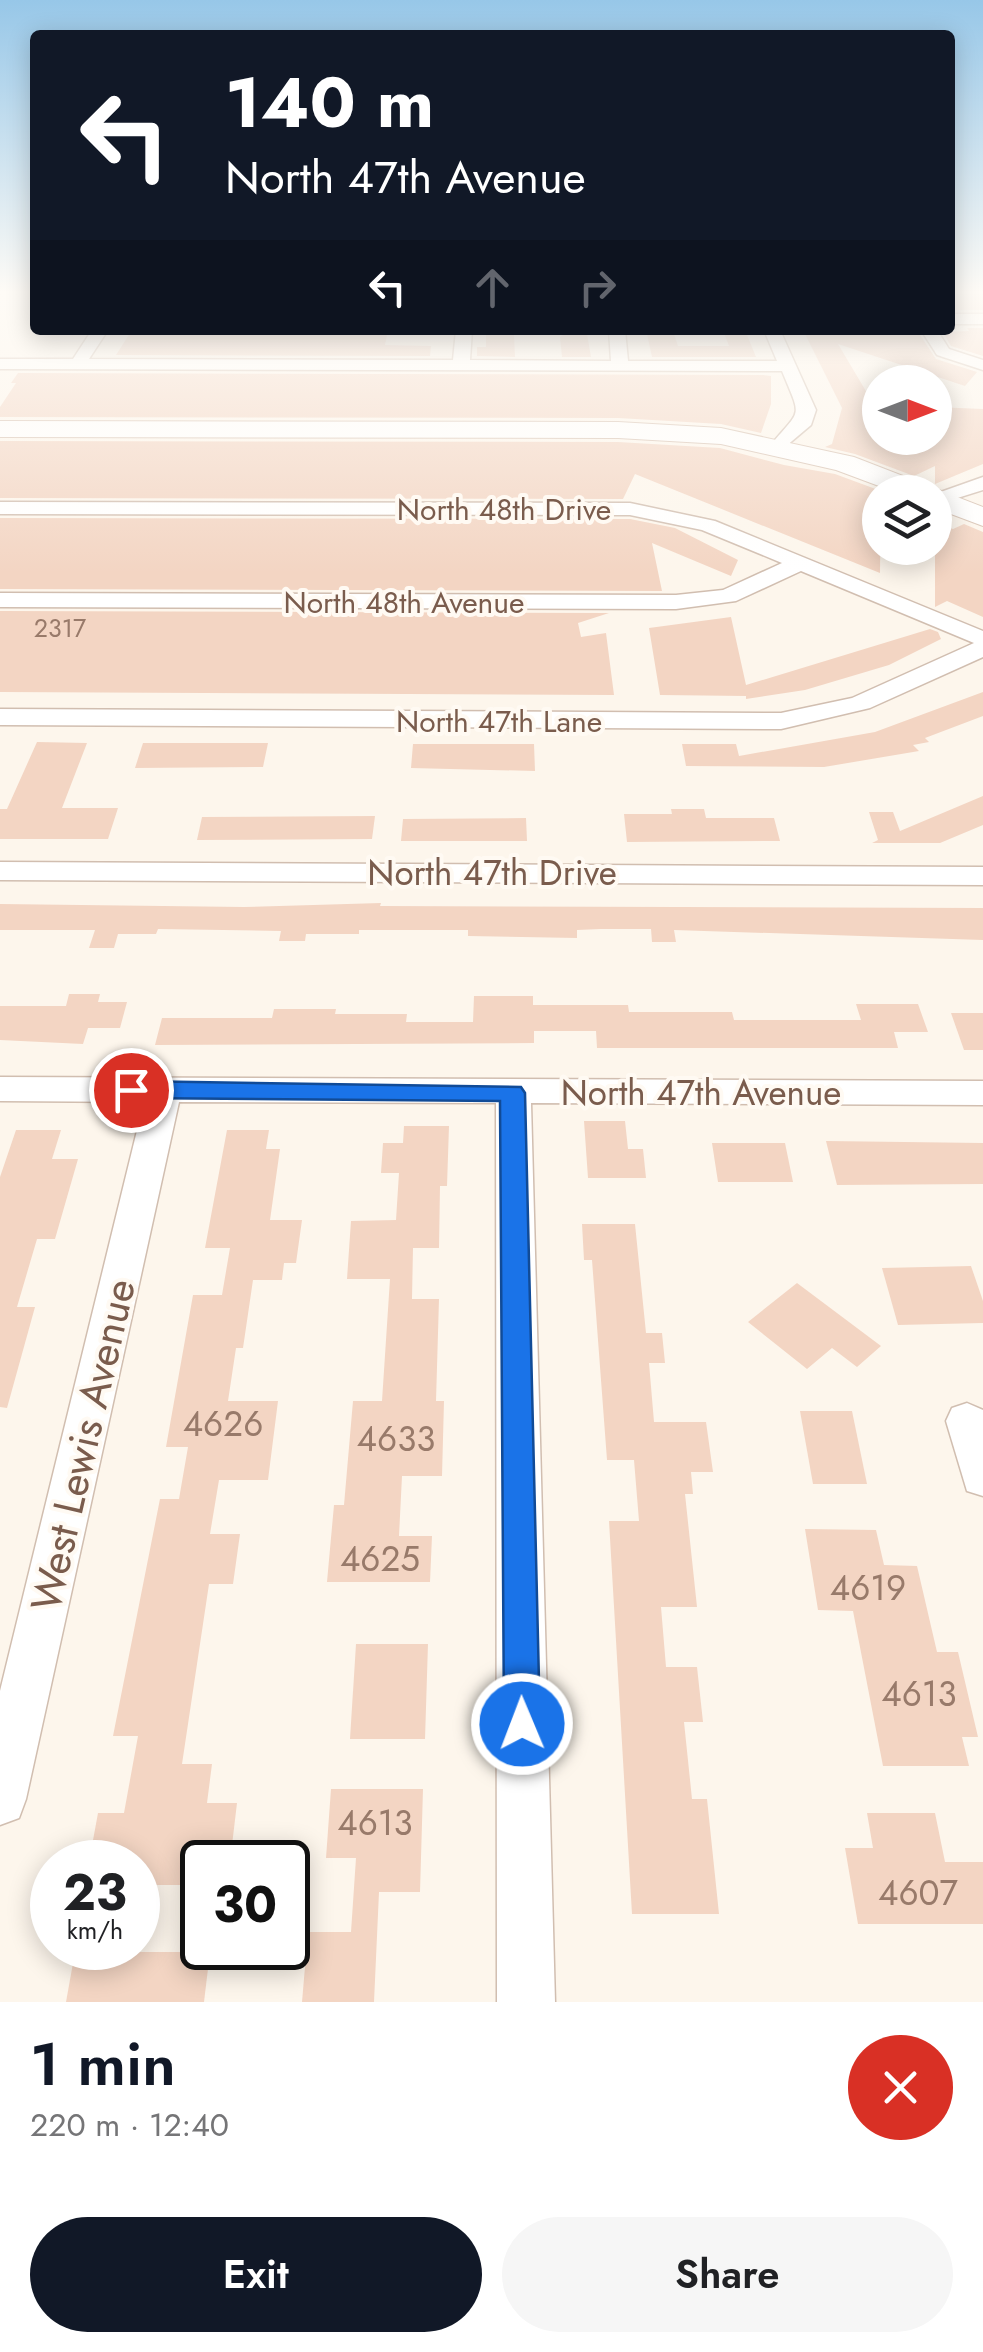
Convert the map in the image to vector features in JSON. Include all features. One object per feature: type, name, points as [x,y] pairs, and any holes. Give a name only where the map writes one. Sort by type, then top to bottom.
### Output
[{"type":"street","points":[[779,446],[805,421],[806,410],[796,385]]},
{"type":"street","points":[[0,430],[618,430],[721,436],[779,446],[873,475]]},
{"type":"street","points":[[952,491],[983,483]]},
{"type":"street","points":[[952,505],[983,516]]},
{"type":"street","name":"North 48th Drive","points":[[0,508],[630,509],[690,518],[983,639]]},
{"type":"street","name":"North 48th Avenue","points":[[0,600],[676,602],[728,596],[801,563]]},
{"type":"street","name":"North 47th Lane","points":[[0,718],[781,721],[829,715],[869,703],[983,648]]},
{"type":"street","name":"North 47th Drive","points":[[0,871],[983,876]]},
{"type":"street","name":"North 47th Avenue","points":[[0,1089],[983,1093]]},
{"type":"street","name":"West Lewis Avenue","points":[[0,1799],[164,1090]]},
{"type":"street","points":[[512,1093],[526,2002]]},
{"type":"street","points":[[968,1421],[983,1477]]},
{"type":"building","points":[[14,385],[771,385],[771,404],[761,433],[721,424],[618,418],[0,417],[0,407]]},
{"type":"building","points":[[831,385],[862,385],[862,455],[952,455],[952,408],[983,409],[983,464],[952,477],[935,475],[935,466],[911,475],[825,447],[832,444],[842,408]]},
{"type":"building","points":[[0,441],[618,442],[720,448],[835,474],[862,484],[862,565],[880,565],[880,573],[635,474],[623,499],[0,498]]},
{"type":"building","points":[[0,518],[630,519],[675,528],[738,560],[731,576],[652,543],[662,591],[0,589]]},
{"type":"building","points":[[964,524],[983,532],[983,617],[947,601],[935,607],[935,565],[952,565],[952,529]]},
{"type":"building","points":[[0,611],[609,613],[578,623],[581,637],[606,633],[614,695],[0,692]]},
{"type":"building","points":[[731,617],[746,685],[930,629],[938,632],[941,639],[889,665],[805,690],[746,699],[660,695],[649,628]]},
{"type":"building","points":[[983,692],[983,716],[925,738],[929,742],[913,745],[919,751],[824,767],[686,766],[682,744],[736,744],[739,756],[875,732]]},
{"type":"building","points":[[37,742],[87,743],[62,808],[118,808],[108,839],[0,839],[0,809],[7,809]]},
{"type":"building","points":[[143,743],[268,743],[263,767],[135,768]]},
{"type":"building","points":[[413,744],[534,744],[535,771],[411,768]]},
{"type":"building","points":[[983,796],[983,825],[940,843],[872,843],[878,840],[869,812],[893,812],[900,831]]},
{"type":"building","points":[[671,809],[704,809],[706,818],[774,818],[780,841],[627,842],[624,814],[672,814]]},
{"type":"building","points":[[375,816],[372,839],[197,840],[202,817]]},
{"type":"building","points":[[526,818],[527,841],[401,841],[403,819]]},
{"type":"building","points":[[381,903],[380,906],[983,908],[983,940],[674,930],[676,942],[652,942],[651,929],[601,929],[577,930],[577,938],[468,936],[468,930],[359,930],[359,934],[306,934],[305,941],[279,941],[281,931],[158,929],[156,934],[118,934],[114,948],[89,948],[95,930],[0,930],[0,904],[244,907]]},
{"type":"building","points":[[69,994],[100,994],[98,1002],[127,1002],[120,1028],[88,1028],[83,1044],[0,1040],[0,1006],[66,1006]]},
{"type":"building","points":[[474,996],[533,996],[533,1005],[628,1005],[629,1012],[732,1012],[734,1020],[861,1020],[856,1004],[918,1004],[928,1032],[894,1032],[898,1048],[597,1048],[596,1031],[534,1031],[534,1043],[155,1045],[162,1018],[272,1018],[274,1009],[336,1009],[335,1014],[407,1014],[406,1022],[473,1022]]},
{"type":"building","points":[[951,1013],[983,1013],[983,1050],[964,1050]]},
{"type":"building","points":[[584,1121],[625,1121],[628,1149],[643,1149],[646,1178],[588,1178]]},
{"type":"building","points":[[404,1126],[449,1126],[447,1186],[440,1186],[439,1248],[413,1248],[412,1299],[439,1299],[436,1401],[444,1401],[442,1476],[402,1476],[399,1536],[432,1536],[430,1582],[327,1582],[334,1505],[344,1505],[353,1401],[382,1401],[390,1279],[347,1279],[351,1221],[396,1220],[399,1173],[381,1173],[383,1143],[403,1143]]},
{"type":"building","points":[[16,1130],[61,1130],[52,1159],[78,1159],[55,1239],[37,1239],[17,1307],[35,1307],[7,1408],[0,1407],[0,1177]]},
{"type":"building","points":[[227,1130],[269,1130],[266,1149],[280,1149],[270,1220],[302,1220],[296,1263],[284,1263],[282,1280],[253,1280],[243,1348],[236,1348],[228,1401],[278,1401],[268,1480],[219,1480],[210,1534],[240,1534],[233,1584],[209,1584],[182,1764],[212,1764],[207,1803],[237,1803],[233,1840],[180,1840],[180,1885],[160,1885],[160,1840],[93,1840],[98,1813],[124,1813],[138,1736],[113,1736],[160,1499],[179,1499],[188,1447],[166,1447],[193,1295],[222,1295],[230,1248],[205,1248]]},
{"type":"building","points":[[826,1141],[983,1143],[983,1184],[837,1185]]},
{"type":"building","points":[[712,1143],[785,1143],[793,1182],[718,1182]]},
{"type":"building","points":[[582,1224],[635,1224],[646,1333],[662,1333],[665,1363],[649,1363],[654,1422],[706,1422],[713,1472],[691,1472],[693,1494],[685,1494],[697,1607],[661,1607],[666,1667],[697,1667],[703,1722],[684,1722],[692,1799],[707,1799],[719,1914],[632,1914],[609,1521],[639,1521],[634,1460],[607,1460],[592,1260],[584,1260]]},
{"type":"building","points":[[971,1266],[983,1301],[983,1323],[898,1325],[882,1268]]},
{"type":"building","points":[[797,1283],[881,1346],[857,1367],[832,1348],[807,1369],[748,1322]]},
{"type":"building","points":[[800,1411],[852,1411],[867,1484],[813,1484]]},
{"type":"building","points":[[805,1529],[876,1530],[884,1565],[917,1566],[937,1652],[958,1652],[978,1737],[962,1737],[969,1766],[883,1766],[853,1611],[818,1610]]},
{"type":"building","points":[[356,1644],[428,1644],[425,1739],[350,1739]]},
{"type":"building","points":[[331,1789],[423,1789],[420,1892],[379,1892],[374,2002],[302,2002],[305,1970],[310,1970],[310,1932],[351,1932],[356,1858],[326,1858]]},
{"type":"building","points":[[867,1813],[935,1813],[945,1862],[983,1862],[983,1924],[858,1924],[845,1848],[873,1848]]},
{"type":"building","points":[[160,1952],[180,1952],[180,1970],[208,1970],[204,2002],[66,2002],[72,1970],[160,1970]]},
{"type":"route","points":[[131,1090],[512,1093],[522,1724]]}]
